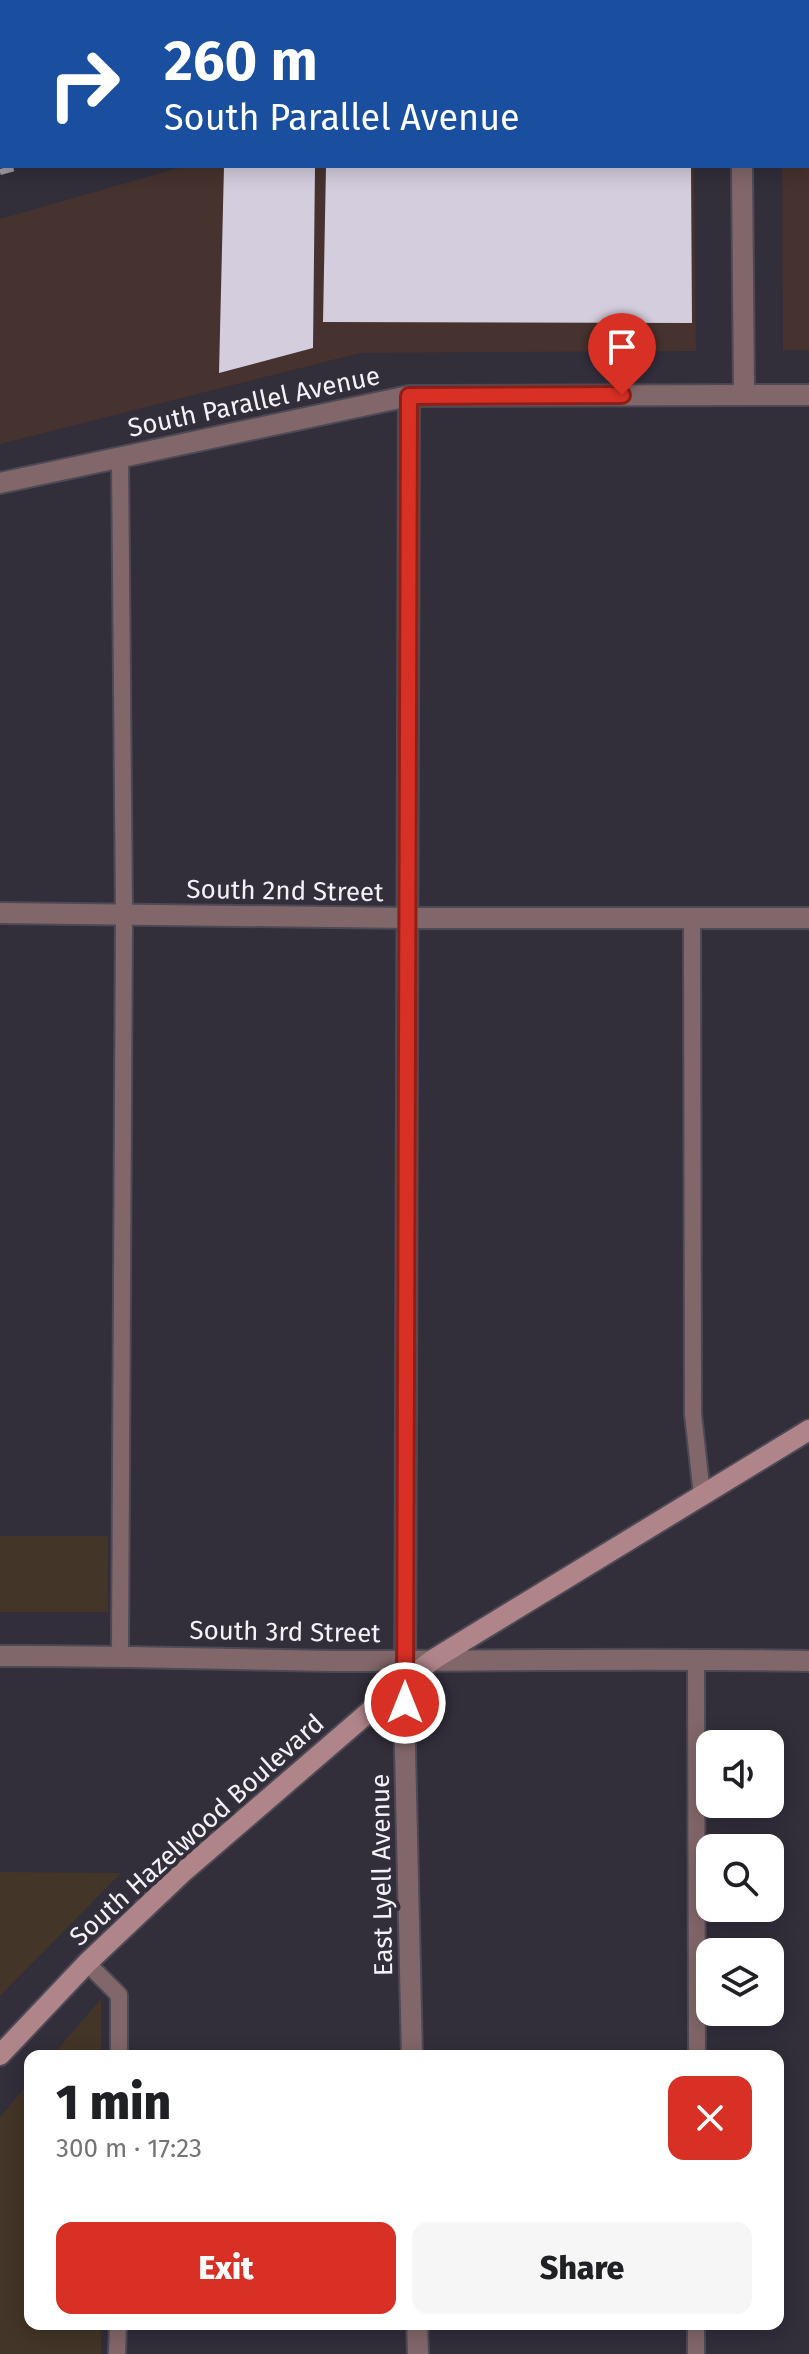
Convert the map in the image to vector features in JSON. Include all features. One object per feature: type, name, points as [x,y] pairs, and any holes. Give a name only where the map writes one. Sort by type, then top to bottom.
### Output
[{"type":"street","points":[[742,168],[744,394]]},
{"type":"street","name":"South Parallel Avenue","points":[[0,483],[409,396],[809,395]]},
{"type":"street","name":"East Lyell Avenue","points":[[409,396],[406,1670],[412,2050]]},
{"type":"street","name":"South 2nd Street","points":[[0,913],[409,918],[809,918]]},
{"type":"street","name":"South Hazelwood Boulevard","points":[[0,2055],[87,1963],[406,1670],[434,1659],[809,1430]]},
{"type":"street","name":"South 3rd Street","points":[[0,1656],[120,1655],[406,1670]]},
{"type":"street","points":[[434,1659],[809,1661]]},
{"type":"street","points":[[417,2330],[418,2354]]},
{"type":"lane","points":[[120,456],[124,915],[120,1655]]},
{"type":"lane","points":[[692,918],[693,1414],[702,1495]]},
{"type":"lane","points":[[696,1659],[697,2050]]},
{"type":"lane","points":[[87,1963],[119,1995],[119,2050]]},
{"type":"lane","points":[[117,2354],[118,2330]]},
{"type":"lane","points":[[696,2330],[696,2354]]},
{"type":"shaded area","points":[[179,168],[694,168],[696,351],[360,353],[0,444],[0,219]]},
{"type":"shaded area","points":[[782,168],[809,168],[809,350],[783,350]]},
{"type":"shaded area","points":[[0,1536],[108,1536],[108,1612],[0,1612]]},
{"type":"shaded area","points":[[0,1872],[121,1873],[0,1996]]},
{"type":"shaded area","points":[[101,1999],[101,2050],[57,2050]]},
{"type":"shaded area","points":[[24,2089],[24,2330],[101,2330],[101,2354],[0,2354],[0,2117]]},
{"type":"building","points":[[224,168],[315,168],[313,348],[219,373]]},
{"type":"building","points":[[326,168],[691,168],[692,323],[323,322]]},
{"type":"railway","points":[[0,172],[15,168]]},
{"type":"route","points":[[405,1703],[409,396],[622,395]]}]
